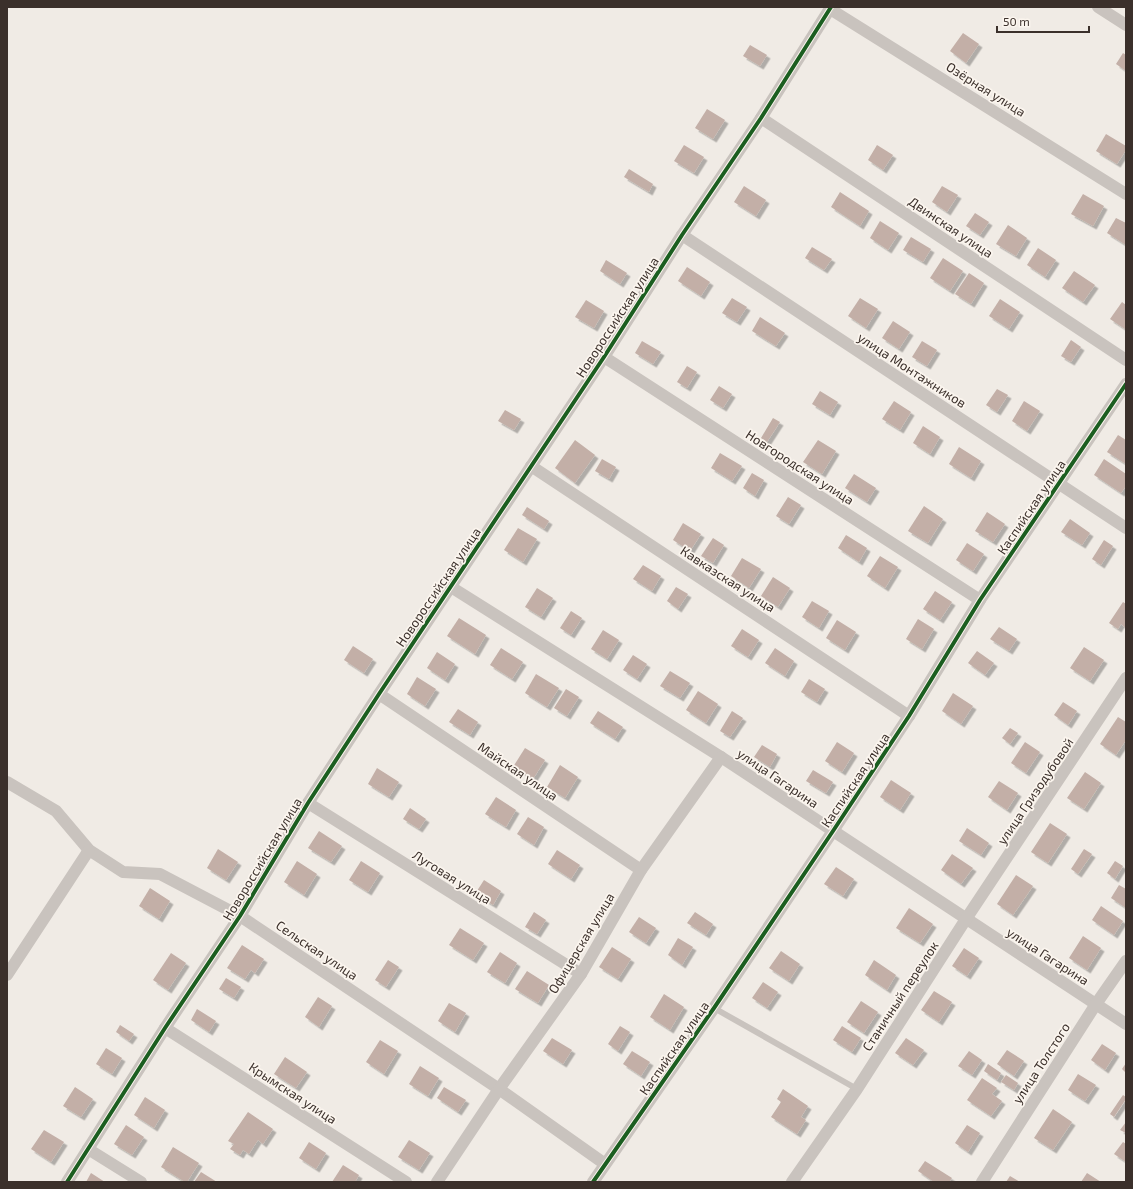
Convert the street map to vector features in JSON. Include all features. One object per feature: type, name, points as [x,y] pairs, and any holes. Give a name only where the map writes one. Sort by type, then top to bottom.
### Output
[{"type":"street","points":[[1098,7],[1126,25]]},
{"type":"street","name":"Новороссийская улица","points":[[66,1182],[165,1028],[240,916],[308,803],[378,694],[604,357],[682,234],[761,118],[831,8]]},
{"type":"street","name":"Озёрная улица","points":[[831,8],[1126,194]]},
{"type":"street","name":"Двинская улица","points":[[761,118],[1126,360]]},
{"type":"street","name":"улица Монтажников","points":[[682,234],[1126,528]]},
{"type":"street","name":"Новгородская улица","points":[[604,357],[980,600]]},
{"type":"street","name":"Каспийская улица","points":[[593,1182],[714,1008],[833,831],[909,716],[980,600],[1126,384]]},
{"type":"street","name":"Кавказская улица","points":[[531,466],[909,716]]},
{"type":"street","name":"улица Гагарина","points":[[451,587],[721,757],[1126,1024]]},
{"type":"street","name":"улица Гризодубовой","points":[[966,919],[1126,678]]},
{"type":"street","name":"Майская улица","points":[[378,694],[641,870]]},
{"type":"street","name":"Офицерская улица","points":[[437,1182],[499,1089],[581,974],[641,870],[721,757]]},
{"type":"street","name":"Сельская улица","points":[[7,782],[56,811],[89,850],[123,872],[160,874],[240,916],[499,1089],[605,1164]]},
{"type":"street","name":"Луговая улица","points":[[308,803],[581,974]]},
{"type":"street","points":[[7,975],[89,850]]},
{"type":"street","name":"Станичный переулок","points":[[792,1182],[857,1089],[966,919]]},
{"type":"street","name":"улица Толстого","points":[[982,1182],[1096,1004],[1126,962]]},
{"type":"street","name":"Крымская улица","points":[[165,1028],[406,1182]]},
{"type":"street","points":[[88,1149],[141,1182]]},
{"type":"lane","points":[[714,1008],[857,1089]]},
{"type":"building","points":[[963,33],[979,44],[966,63],[950,51]]},
{"type":"building","points":[[750,45],[767,55],[760,66],[743,56]]},
{"type":"building","points":[[1123,53],[1126,55],[1126,71],[1116,64]]},
{"type":"building","points":[[707,109],[725,120],[713,139],[695,128]]},
{"type":"building","points":[[1106,134],[1126,146],[1126,150],[1117,164],[1096,151]]},
{"type":"building","points":[[684,145],[704,157],[694,173],[674,161]]},
{"type":"building","points":[[877,145],[893,155],[883,170],[868,160]]},
{"type":"building","points":[[629,169],[653,184],[649,192],[624,177]]},
{"type":"building","points":[[744,186],[766,200],[756,216],[734,202]]},
{"type":"building","points":[[942,186],[958,195],[947,212],[932,202]]},
{"type":"building","points":[[840,192],[869,211],[860,226],[831,207]]},
{"type":"building","points":[[1083,194],[1104,206],[1093,226],[1071,214]]},
{"type":"building","points":[[975,213],[989,222],[980,235],[966,226]]},
{"type":"building","points":[[1116,218],[1126,223],[1126,245],[1107,233]]},
{"type":"building","points":[[880,221],[899,233],[888,250],[870,238]]},
{"type":"building","points":[[1008,225],[1027,238],[1016,256],[996,244]]},
{"type":"building","points":[[911,237],[931,249],[923,262],[903,250]]},
{"type":"building","points":[[812,247],[832,259],[824,270],[805,258]]},
{"type":"building","points":[[1038,248],[1056,260],[1045,277],[1027,265]]},
{"type":"building","points":[[943,258],[963,271],[950,291],[930,278]]},
{"type":"building","points":[[606,260],[627,273],[620,284],[600,271]]},
{"type":"building","points":[[687,267],[710,282],[701,296],[678,281]]},
{"type":"building","points":[[1074,271],[1095,285],[1083,302],[1062,288]]},
{"type":"building","points":[[969,273],[984,283],[971,304],[955,294]]},
{"type":"building","points":[[732,298],[747,307],[737,322],[722,313]]},
{"type":"building","points":[[860,298],[878,309],[866,328],[848,316]]},
{"type":"building","points":[[1000,299],[1020,312],[1009,329],[989,316]]},
{"type":"building","points":[[586,300],[604,311],[594,328],[575,317]]},
{"type":"building","points":[[1122,302],[1126,305],[1125,329],[1110,319]]},
{"type":"building","points":[[760,317],[785,333],[776,346],[752,331]]},
{"type":"building","points":[[893,321],[910,332],[899,349],[882,338]]},
{"type":"building","points":[[1071,340],[1081,347],[1071,362],[1061,356]]},
{"type":"building","points":[[642,341],[661,352],[653,364],[635,353]]},
{"type":"building","points":[[922,341],[937,350],[927,366],[912,357]]},
{"type":"building","points":[[687,366],[697,372],[687,388],[677,382]]},
{"type":"building","points":[[719,386],[732,394],[723,408],[710,400]]},
{"type":"building","points":[[997,389],[1008,395],[997,412],[986,405]]},
{"type":"building","points":[[820,391],[838,402],[830,415],[812,404]]},
{"type":"building","points":[[894,401],[911,412],[900,430],[882,419]]},
{"type":"building","points":[[1024,401],[1040,411],[1027,431],[1012,421]]},
{"type":"building","points":[[505,410],[521,419],[514,430],[498,421]]},
{"type":"building","points":[[773,418],[780,422],[767,442],[761,438]]},
{"type":"building","points":[[923,426],[940,437],[930,454],[913,443]]},
{"type":"building","points":[[1118,435],[1126,440],[1126,464],[1107,452]]},
{"type":"building","points":[[575,440],[595,455],[575,483],[555,468]]},
{"type":"building","points":[[818,440],[836,451],[822,474],[803,462]]},
{"type":"building","points":[[959,447],[981,461],[971,478],[949,464]]},
{"type":"building","points":[[720,453],[742,466],[732,481],[711,468]]},
{"type":"building","points":[[602,459],[616,467],[609,479],[595,471]]},
{"type":"building","points":[[1104,459],[1126,474],[1126,486],[1121,493],[1094,475]]},
{"type":"building","points":[[752,473],[764,480],[755,496],[743,488]]},
{"type":"building","points":[[854,474],[876,488],[867,502],[845,488]]},
{"type":"building","points":[[788,497],[801,505],[789,524],[776,516]]},
{"type":"building","points":[[924,506],[943,519],[928,543],[908,531]]},
{"type":"building","points":[[527,507],[549,521],[544,529],[522,515]]},
{"type":"building","points":[[987,512],[1005,524],[993,542],[975,531]]},
{"type":"building","points":[[1070,519],[1090,533],[1082,545],[1061,532]]},
{"type":"building","points":[[683,523],[701,534],[690,551],[673,540]]},
{"type":"building","points":[[518,528],[537,539],[523,562],[504,550]]},
{"type":"building","points":[[846,535],[867,548],[859,562],[838,548]]},
{"type":"building","points":[[713,538],[724,545],[713,563],[701,556]]},
{"type":"building","points":[[1104,540],[1113,546],[1101,565],[1092,559]]},
{"type":"building","points":[[967,543],[984,554],[973,571],[956,560]]},
{"type":"building","points":[[880,556],[898,567],[885,588],[867,576]]},
{"type":"building","points":[[742,558],[761,569],[749,588],[731,576]]},
{"type":"building","points":[[643,565],[661,576],[652,591],[633,579]]},
{"type":"building","points":[[773,577],[790,588],[778,607],[761,596]]},
{"type":"building","points":[[676,587],[688,594],[678,609],[667,601]]},
{"type":"building","points":[[537,588],[553,598],[541,617],[525,607]]},
{"type":"building","points":[[935,591],[952,602],[940,620],[923,609]]},
{"type":"building","points":[[812,601],[829,611],[819,628],[802,617]]},
{"type":"building","points":[[1123,602],[1126,604],[1126,628],[1121,624],[1118,629],[1109,623]]},
{"type":"building","points":[[571,611],[582,618],[571,635],[560,628]]},
{"type":"building","points":[[459,618],[486,635],[475,654],[447,636]]},
{"type":"building","points":[[918,619],[934,629],[922,649],[906,639]]},
{"type":"building","points":[[837,620],[856,632],[845,650],[826,638]]},
{"type":"building","points":[[999,627],[1017,639],[1009,651],[990,639]]},
{"type":"building","points":[[742,629],[759,640],[748,657],[731,646]]},
{"type":"building","points":[[603,630],[619,640],[607,659],[591,649]]},
{"type":"building","points":[[353,646],[373,659],[364,673],[344,660]]},
{"type":"building","points":[[1084,647],[1104,660],[1090,681],[1070,668]]},
{"type":"building","points":[[501,648],[523,662],[512,679],[490,665]]},
{"type":"building","points":[[775,648],[794,661],[785,676],[765,663]]},
{"type":"building","points":[[977,651],[994,663],[985,675],[968,663]]},
{"type":"building","points":[[437,652],[455,664],[445,680],[427,668]]},
{"type":"building","points":[[633,655],[647,664],[637,679],[623,670]]},
{"type":"building","points":[[670,671],[690,683],[680,698],[660,686]]},
{"type":"building","points":[[536,674],[559,688],[547,707],[525,693]]},
{"type":"building","points":[[417,677],[436,689],[425,706],[407,694]]},
{"type":"building","points":[[809,679],[825,689],[817,702],[801,692]]},
{"type":"building","points":[[566,689],[579,697],[567,716],[554,708]]},
{"type":"building","points":[[698,691],[718,704],[706,723],[686,710]]},
{"type":"building","points":[[953,693],[973,706],[961,724],[942,711]]},
{"type":"building","points":[[1063,702],[1077,711],[1068,725],[1054,715]]},
{"type":"building","points":[[458,709],[478,722],[470,735],[449,722]]},
{"type":"building","points":[[598,711],[623,727],[615,739],[590,723]]},
{"type":"building","points":[[732,711],[743,718],[730,737],[720,731]]},
{"type":"building","points":[[1118,717],[1126,722],[1126,740],[1116,755],[1100,744]]},
{"type":"building","points":[[1010,728],[1018,733],[1010,744],[1002,738]]},
{"type":"building","points":[[837,742],[854,753],[842,772],[825,761]]},
{"type":"building","points":[[1025,742],[1040,752],[1026,773],[1011,763]]},
{"type":"building","points":[[762,745],[777,754],[770,767],[754,757]]},
{"type":"building","points":[[525,748],[545,760],[533,779],[513,767]]},
{"type":"building","points":[[560,765],[578,777],[565,798],[547,787]]},
{"type":"building","points":[[377,768],[399,782],[389,797],[368,784]]},
{"type":"building","points":[[813,770],[833,782],[826,793],[806,781]]},
{"type":"building","points":[[1085,772],[1101,783],[1084,809],[1067,798]]},
{"type":"building","points":[[891,780],[911,793],[900,810],[880,797]]},
{"type":"building","points":[[999,781],[1018,793],[1007,810],[988,797]]},
{"type":"building","points":[[496,797],[516,810],[506,827],[485,814]]},
{"type":"building","points":[[410,808],[426,819],[419,829],[403,819]]},
{"type":"building","points":[[528,817],[544,827],[534,845],[517,834]]},
{"type":"building","points":[[1050,823],[1067,834],[1048,863],[1031,852]]},
{"type":"building","points":[[967,828],[989,843],[981,855],[959,841]]},
{"type":"building","points":[[319,831],[342,846],[331,862],[308,848]]},
{"type":"building","points":[[218,849],[238,862],[226,880],[207,868]]},
{"type":"building","points":[[1084,849],[1092,854],[1078,874],[1071,869]]},
{"type":"building","points":[[557,850],[580,865],[571,879],[548,864]]},
{"type":"building","points":[[952,854],[973,868],[961,884],[941,870]]},
{"type":"building","points":[[297,861],[317,874],[304,895],[284,882]]},
{"type":"building","points":[[361,861],[380,873],[368,892],[349,880]]},
{"type":"building","points":[[1115,861],[1123,866],[1115,879],[1107,873]]},
{"type":"building","points":[[836,867],[854,879],[843,896],[824,884]]},
{"type":"building","points":[[1016,875],[1033,886],[1013,915],[997,904]]},
{"type":"building","points":[[484,880],[501,891],[493,905],[475,894]]},
{"type":"building","points":[[1119,885],[1126,889],[1126,908],[1111,898]]},
{"type":"building","points":[[150,888],[170,901],[159,919],[139,906]]},
{"type":"building","points":[[1101,906],[1123,921],[1114,935],[1092,920]]},
{"type":"building","points":[[909,908],[933,924],[920,943],[896,928]]},
{"type":"building","points":[[534,912],[546,920],[537,934],[525,927]]},
{"type":"building","points":[[695,912],[713,924],[706,935],[687,923]]},
{"type":"building","points":[[639,917],[656,928],[646,943],[629,932]]},
{"type":"building","points":[[460,928],[484,943],[473,960],[449,945]]},
{"type":"building","points":[[1083,936],[1101,948],[1087,970],[1069,958]]},
{"type":"building","points":[[678,938],[693,947],[682,965],[668,955]]},
{"type":"building","points":[[242,945],[264,959],[255,973],[251,970],[245,979],[227,968]]},
{"type":"building","points":[[612,947],[631,959],[618,979],[599,967]]},
{"type":"building","points":[[964,948],[979,958],[967,976],[952,966]]},
{"type":"building","points":[[781,951],[800,964],[789,981],[769,968]]},
{"type":"building","points":[[500,952],[517,963],[505,983],[487,972]]},
{"type":"building","points":[[171,953],[186,963],[168,990],[153,980]]},
{"type":"building","points":[[388,960],[399,967],[386,987],[375,980]]},
{"type":"building","points":[[874,960],[896,975],[887,990],[865,975]]},
{"type":"building","points":[[527,971],[549,985],[538,1003],[515,989]]},
{"type":"building","points":[[226,978],[241,987],[234,998],[219,989]]},
{"type":"building","points":[[763,982],[778,992],[767,1008],[752,998]]},
{"type":"building","points":[[934,991],[952,1002],[939,1022],[921,1010]]},
{"type":"building","points":[[664,994],[684,1007],[670,1030],[650,1017]]},
{"type":"building","points":[[318,997],[332,1006],[319,1027],[305,1017]]},
{"type":"building","points":[[861,1001],[878,1012],[864,1033],[847,1022]]},
{"type":"building","points":[[449,1003],[466,1013],[455,1032],[438,1021]]},
{"type":"building","points":[[197,1009],[216,1021],[209,1032],[191,1020]]},
{"type":"building","points":[[120,1025],[134,1034],[129,1041],[116,1032]]},
{"type":"building","points":[[620,1026],[630,1032],[618,1051],[608,1044]]},
{"type":"building","points":[[842,1026],[861,1038],[852,1052],[833,1040]]},
{"type":"building","points":[[552,1038],[572,1050],[563,1064],[543,1051]]},
{"type":"building","points":[[906,1038],[924,1050],[913,1065],[895,1053]]},
{"type":"building","points":[[380,1040],[398,1051],[384,1074],[366,1062]]},
{"type":"building","points":[[1102,1044],[1116,1053],[1105,1070],[1091,1060]]},
{"type":"building","points":[[106,1048],[122,1058],[112,1074],[96,1064]]},
{"type":"building","points":[[1007,1050],[1024,1061],[1014,1076],[997,1064]]},
{"type":"building","points":[[632,1051],[650,1062],[641,1076],[623,1064]]},
{"type":"building","points":[[969,1051],[982,1060],[972,1075],[958,1066]]},
{"type":"building","points":[[285,1057],[307,1072],[296,1088],[274,1074]]},
{"type":"building","points":[[1126,1063],[1126,1073],[1122,1069]]},
{"type":"building","points":[[988,1064],[1001,1073],[997,1080],[984,1071]]},
{"type":"building","points":[[420,1066],[439,1078],[428,1096],[409,1084]]},
{"type":"building","points":[[1078,1074],[1096,1085],[1085,1101],[1068,1090]]},
{"type":"building","points":[[1006,1075],[1018,1083],[1014,1090],[1001,1082]]},
{"type":"building","points":[[982,1078],[997,1088],[992,1094],[1002,1101],[991,1116],[967,1100]]},
{"type":"building","points":[[75,1087],[93,1099],[81,1117],[63,1106]]},
{"type":"building","points":[[444,1087],[466,1100],[458,1112],[437,1098]]},
{"type":"building","points":[[783,1089],[808,1106],[801,1117],[806,1120],[797,1134],[771,1117],[781,1102],[777,1099]]},
{"type":"building","points":[[1123,1095],[1126,1099],[1114,1117],[1110,1114]]},
{"type":"building","points":[[145,1097],[165,1110],[154,1128],[134,1115]]},
{"type":"building","points":[[1053,1109],[1072,1122],[1053,1150],[1034,1138]]},
{"type":"building","points":[[248,1112],[273,1129],[263,1144],[258,1140],[249,1154],[243,1150],[240,1155],[230,1149],[234,1144],[228,1141]]},
{"type":"building","points":[[1126,1122],[1126,1133],[1120,1130]]},
{"type":"building","points":[[126,1125],[144,1137],[132,1155],[114,1144]]},
{"type":"building","points":[[967,1125],[980,1133],[968,1152],[955,1143]]},
{"type":"building","points":[[44,1130],[64,1142],[51,1162],[31,1149]]},
{"type":"building","points":[[409,1140],[430,1153],[419,1170],[398,1157]]},
{"type":"building","points":[[309,1142],[326,1153],[316,1169],[299,1158]]},
{"type":"building","points":[[1123,1142],[1126,1144],[1126,1162],[1114,1154]]},
{"type":"building","points":[[173,1147],[199,1163],[187,1182],[161,1167]]},
{"type":"building","points":[[925,1161],[952,1178],[949,1182],[934,1182],[918,1171]]},
{"type":"building","points":[[343,1165],[359,1175],[355,1182],[332,1182]]},
{"type":"building","points":[[201,1172],[217,1182],[194,1182]]},
{"type":"building","points":[[91,1173],[105,1182],[86,1182]]},
{"type":"building","points":[[1087,1173],[1101,1182],[1081,1182]]},
{"type":"building","points":[[1010,1176],[1020,1182],[1006,1182]]},
{"type":"cycle path","points":[[67,1182],[165,1028],[240,916],[308,803],[604,357],[682,235],[761,118],[831,7]]},
{"type":"cycle path","points":[[593,1182],[714,1008],[833,831],[909,716],[980,600],[1126,384]]}]
